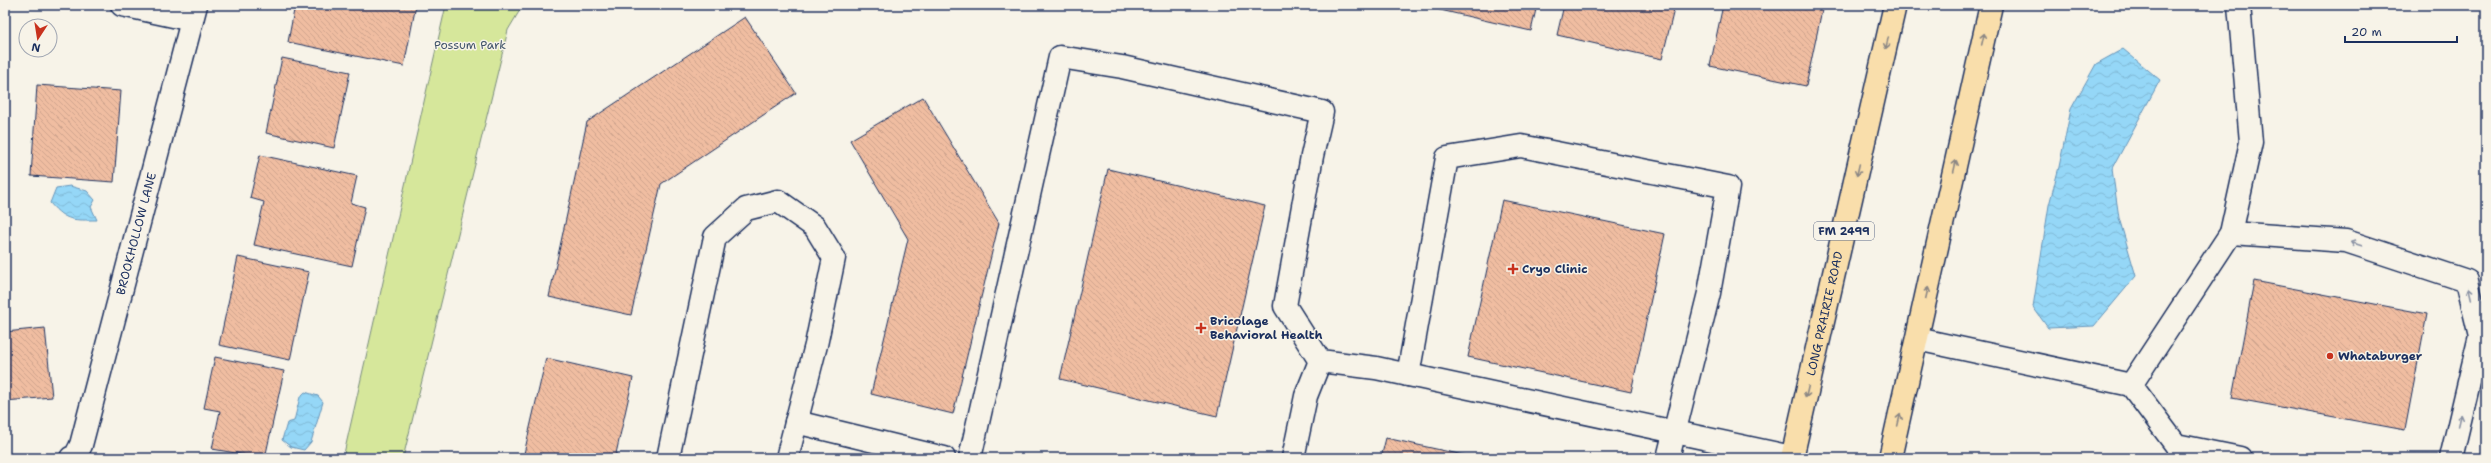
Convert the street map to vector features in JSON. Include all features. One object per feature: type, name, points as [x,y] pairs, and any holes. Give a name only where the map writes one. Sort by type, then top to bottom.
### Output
[{"type":"main road","name":"LONG PRAIRIE ROAD","points":[[1792,458],[1895,5]]},
{"type":"main road","points":[[1890,458],[1991,5]]},
{"type":"street","points":[[122,5],[194,12]]},
{"type":"street","points":[[2131,385],[2231,233],[2251,142],[2239,5]]},
{"type":"street","name":"BROOKHOLLOW LANE","points":[[71,458],[75,457],[81,445],[175,77],[194,12]]},
{"type":"street","points":[[970,458],[1060,57],[1122,67],[1322,112],[1312,156],[1285,306],[1320,361],[1408,375],[1792,458]]},
{"type":"street","points":[[1408,375],[1447,158],[1521,146],[1728,187],[1709,293],[1676,432],[1668,458]]},
{"type":"street","points":[[668,458],[715,236],[746,210],[778,201],[815,227],[834,258],[816,345],[787,458]]},
{"type":"street","points":[[2231,233],[2346,241],[2468,281],[2480,336],[2451,458]]},
{"type":"street","points":[[1917,339],[2131,385],[2176,445],[2240,458]]},
{"type":"street","points":[[1293,458],[1306,396],[1320,361]]},
{"type":"street","points":[[796,422],[944,458]]},
{"type":"green space","name":"Possum Park","points":[[446,5],[523,5],[508,30],[403,458],[343,458]]},
{"type":"water","points":[[2123,49],[2160,80],[2112,169],[2119,218],[2136,276],[2094,326],[2048,328],[2033,307],[2049,205],[2059,167],[2071,109],[2096,64]]},
{"type":"water","points":[[70,186],[87,191],[95,200],[91,207],[97,220],[71,219],[61,214],[50,203],[56,188]]},
{"type":"water","points":[[305,392],[318,396],[323,402],[311,442],[304,450],[291,447],[282,440],[287,423],[294,421],[300,397]]},
{"type":"building","points":[[295,5],[416,5],[404,66],[288,42]]},
{"type":"building","points":[[1437,5],[1537,5],[1531,31],[1436,9]]},
{"type":"building","points":[[1564,5],[1675,5],[1662,59],[1557,35]]},
{"type":"building","points":[[1723,5],[1823,5],[1806,86],[1710,66]]},
{"type":"building","points":[[745,17],[796,93],[661,184],[631,315],[549,297],[587,122]]},
{"type":"building","points":[[282,58],[350,72],[334,148],[266,133]]},
{"type":"building","points":[[37,85],[121,91],[114,182],[31,176]]},
{"type":"building","points":[[5,90],[9,90],[7,165],[5,165]]},
{"type":"building","points":[[923,97],[999,223],[953,414],[871,394],[908,239],[850,140]]},
{"type":"building","points":[[260,155],[357,176],[351,203],[365,207],[352,266],[254,245],[264,202],[250,198]]},
{"type":"building","points":[[1108,169],[1265,206],[1217,416],[1060,379]]},
{"type":"building","points":[[1502,200],[1665,234],[1631,392],[1468,357]]},
{"type":"building","points":[[238,257],[309,272],[290,360],[219,345]]},
{"type":"building","name":"Whataburger","points":[[2254,281],[2427,314],[2405,430],[2232,398]]},
{"type":"building","points":[[45,328],[52,397],[5,401],[5,332]]},
{"type":"building","points":[[215,357],[284,371],[265,458],[212,449],[220,411],[204,408]]},
{"type":"building","points":[[546,358],[633,378],[615,458],[523,458]]},
{"type":"building","points":[[1386,438],[1477,458],[1381,458]]},
{"type":"place","name":"Cryo Clinic","points":[[1513,269]]},
{"type":"place","name":"Bricolage Behavioral Health","points":[[1201,328]]},
{"type":"place","name":"Whataburger","points":[[2330,356]]}]
